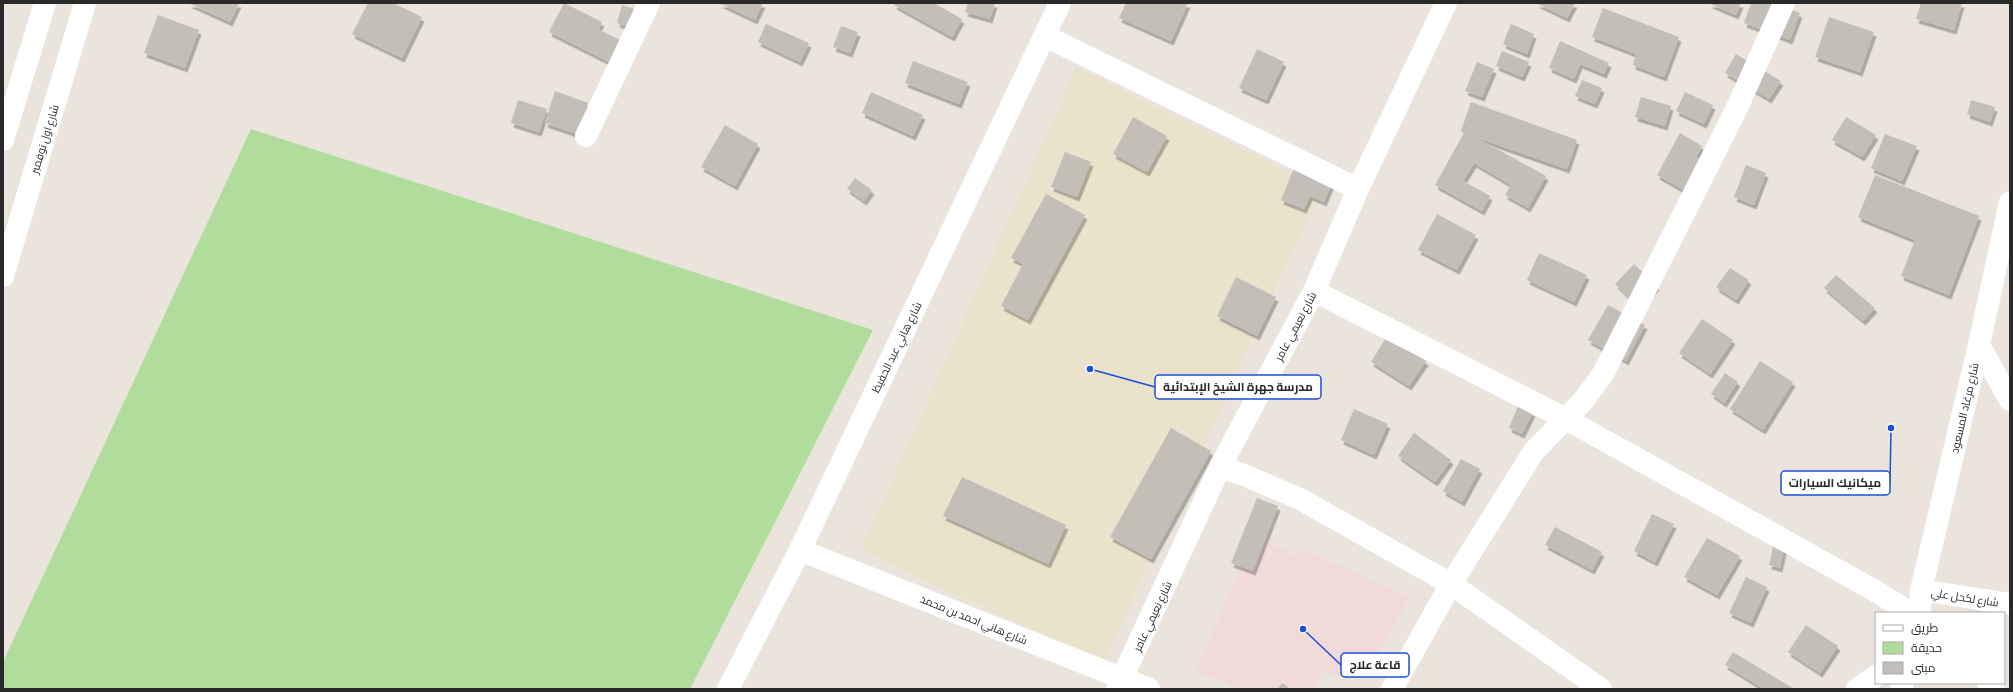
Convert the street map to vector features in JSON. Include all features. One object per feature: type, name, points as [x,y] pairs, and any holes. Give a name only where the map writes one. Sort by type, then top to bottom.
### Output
[{"type":"street","points":[[3,140],[45,3]]},
{"type":"street","name":"شارع اول نوفمبر","points":[[3,276],[85,3]]},
{"type":"street","points":[[586,136],[649,3]]},
{"type":"street","name":"شارع هاني عبد الحفيظ","points":[[728,689],[800,550],[1060,3]]},
{"type":"street","name":"شارع نعيمي عامر","points":[[1120,684],[1220,467],[1314,291],[1358,189],[1446,3]]},
{"type":"street","points":[[1392,689],[1451,584],[1534,451],[1588,396],[1603,374],[1737,108],[1784,3]]},
{"type":"street","points":[[1045,36],[1358,189]]},
{"type":"street","name":"شارع مرغاد المسعود","points":[[1920,612],[1921,590],[1979,345],[2010,202]]},
{"type":"street","points":[[1314,291],[1566,419],[1872,589],[1909,612]]},
{"type":"street","points":[[1979,345],[2010,400]]},
{"type":"street","points":[[1220,467],[1244,475],[1300,499],[1451,584],[1601,689]]},
{"type":"street","name":"شارع هاني احمد بن محمد","points":[[800,550],[1120,684],[1149,689]]},
{"type":"street","name":"شارع لكحل علي","points":[[1921,590],[2010,604]]},
{"type":"street","points":[[1857,689],[1875,677]]},
{"type":"shaded area","points":[[1077,67],[1322,188],[1103,663],[861,550]]},
{"type":"shaded area","points":[[1255,537],[1297,556],[1304,550],[1410,597],[1371,666],[1357,661],[1348,679],[1321,671],[1313,689],[1229,689],[1230,685],[1196,670]]},
{"type":"green space","points":[[251,129],[873,330],[690,689],[3,689],[3,662]]},
{"type":"building","points":[[188,3],[239,3],[230,22]]},
{"type":"building","points":[[368,3],[393,3],[422,17],[402,58],[352,34]]},
{"type":"building","points":[[564,3],[602,22],[598,29],[632,46],[621,68],[549,32]]},
{"type":"building","points":[[719,3],[763,3],[755,20]]},
{"type":"building","points":[[895,3],[934,3],[962,19],[952,37],[894,5]]},
{"type":"building","points":[[968,3],[995,3],[990,19],[965,12]]},
{"type":"building","points":[[1126,3],[1188,3],[1171,41],[1119,18]]},
{"type":"building","points":[[1536,3],[1575,3],[1567,18]]},
{"type":"building","points":[[1708,3],[1741,3],[1736,15]]},
{"type":"building","points":[[1751,3],[1773,3],[1800,13],[1790,40],[1744,23]]},
{"type":"building","points":[[1921,3],[1962,3],[1954,30],[1916,19]]},
{"type":"building","points":[[622,5],[647,13],[642,31],[617,23]]},
{"type":"building","points":[[1603,8],[1679,37],[1664,77],[1633,65],[1636,54],[1592,37]]},
{"type":"building","points":[[158,15],[199,30],[185,68],[144,53]]},
{"type":"building","points":[[1829,17],[1874,32],[1860,72],[1815,57]]},
{"type":"building","points":[[766,24],[809,43],[800,62],[758,42]]},
{"type":"building","points":[[1511,24],[1534,34],[1527,54],[1503,44]]},
{"type":"building","points":[[841,26],[858,32],[850,53],[833,47]]},
{"type":"building","points":[[1560,41],[1609,63],[1604,74],[1580,64],[1574,79],[1549,68]]},
{"type":"building","points":[[1257,49],[1284,62],[1266,100],[1239,88]]},
{"type":"building","points":[[1502,51],[1529,62],[1522,77],[1496,66]]},
{"type":"building","points":[[1736,54],[1781,81],[1769,99],[1725,73]]},
{"type":"building","points":[[913,61],[968,82],[959,104],[905,83]]},
{"type":"building","points":[[1477,62],[1494,69],[1482,97],[1465,91]]},
{"type":"building","points":[[1582,80],[1602,88],[1595,104],[1575,96]]},
{"type":"building","points":[[555,91],[588,103],[577,134],[545,123]]},
{"type":"building","points":[[871,92],[923,115],[913,136],[862,113]]},
{"type":"building","points":[[1685,92],[1713,105],[1704,124],[1676,111]]},
{"type":"building","points":[[1641,97],[1671,106],[1665,126],[1635,117]]},
{"type":"building","points":[[518,100],[547,109],[539,132],[511,123]]},
{"type":"building","points":[[1971,100],[1995,107],[1990,122],[1967,114]]},
{"type":"building","points":[[1471,102],[1577,140],[1567,169],[1475,137],[1546,176],[1528,208],[1505,195],[1511,185],[1474,163],[1463,181],[1490,196],[1482,211],[1435,185],[1464,133],[1461,131]]},
{"type":"building","points":[[1133,117],[1167,136],[1147,172],[1113,154]]},
{"type":"building","points":[[1846,117],[1876,135],[1862,157],[1832,140]]},
{"type":"building","points":[[725,125],[758,144],[735,186],[701,167]]},
{"type":"building","points":[[1680,133],[1702,146],[1696,157],[1710,165],[1694,196],[1657,175]]},
{"type":"building","points":[[1885,134],[1917,146],[1902,181],[1871,168]]},
{"type":"building","points":[[1065,152],[1091,162],[1077,197],[1051,187]]},
{"type":"building","points":[[1298,158],[1336,173],[1324,202],[1310,196],[1304,209],[1281,200]]},
{"type":"building","points":[[1746,165],[1766,173],[1754,205],[1734,197]]},
{"type":"building","points":[[1875,175],[1979,216],[1949,295],[1901,276],[1915,240],[1858,217]]},
{"type":"building","points":[[855,178],[872,190],[864,201],[847,189]]},
{"type":"building","points":[[1046,194],[1085,215],[1028,320],[1001,306],[1023,264],[1011,258]]},
{"type":"building","points":[[1437,214],[1476,235],[1457,270],[1418,250]]},
{"type":"building","points":[[1539,253],[1587,275],[1574,302],[1527,280]]},
{"type":"building","points":[[1634,264],[1657,286],[1638,306],[1615,284]]},
{"type":"building","points":[[1730,268],[1749,280],[1736,300],[1716,287]]},
{"type":"building","points":[[1836,275],[1875,308],[1863,321],[1824,288]]},
{"type":"building","points":[[1236,277],[1276,297],[1257,336],[1217,316]]},
{"type":"building","points":[[1608,305],[1645,325],[1626,361],[1588,340]]},
{"type":"building","points":[[1702,319],[1733,340],[1710,374],[1679,353]]},
{"type":"building","points":[[1387,336],[1426,361],[1409,386],[1371,362]]},
{"type":"building","points":[[1760,361],[1793,382],[1763,430],[1730,409]]},
{"type":"building","points":[[1725,373],[1738,382],[1724,403],[1711,394]]},
{"type":"building","points":[[1518,406],[1533,412],[1522,434],[1509,428]]},
{"type":"building","points":[[1354,409],[1388,424],[1374,455],[1341,440]]},
{"type":"building","points":[[1171,428],[1211,451],[1151,559],[1110,537]]},
{"type":"building","points":[[1414,433],[1451,460],[1435,482],[1398,456]]},
{"type":"building","points":[[1461,459],[1480,469],[1462,502],[1443,491]]},
{"type":"building","points":[[962,477],[1066,525],[1048,564],[943,516]]},
{"type":"building","points":[[1257,498],[1278,506],[1253,571],[1231,563]]},
{"type":"building","points":[[1652,514],[1674,524],[1655,562],[1634,551]]},
{"type":"building","points":[[1555,527],[1602,552],[1592,570],[1545,545]]},
{"type":"building","points":[[1707,538],[1740,556],[1717,595],[1684,577]]},
{"type":"building","points":[[1774,542],[1785,544],[1780,568],[1769,565]]},
{"type":"building","points":[[1746,577],[1767,587],[1751,623],[1729,613]]},
{"type":"building","points":[[1806,625],[1838,646],[1820,673],[1788,652]]},
{"type":"building","points":[[1733,652],[1794,689],[1764,689],[1725,665]]},
{"type":"building","points":[[1282,683],[1291,689],[1277,689]]},
{"type":"place","name":"مدرسة جهرة الشيخ الإبتدائية","points":[[1090,369]]},
{"type":"place","name":"ميكانيك السيارات","points":[[1891,428]]},
{"type":"place","name":"قاعة علاج","points":[[1303,629]]}]
